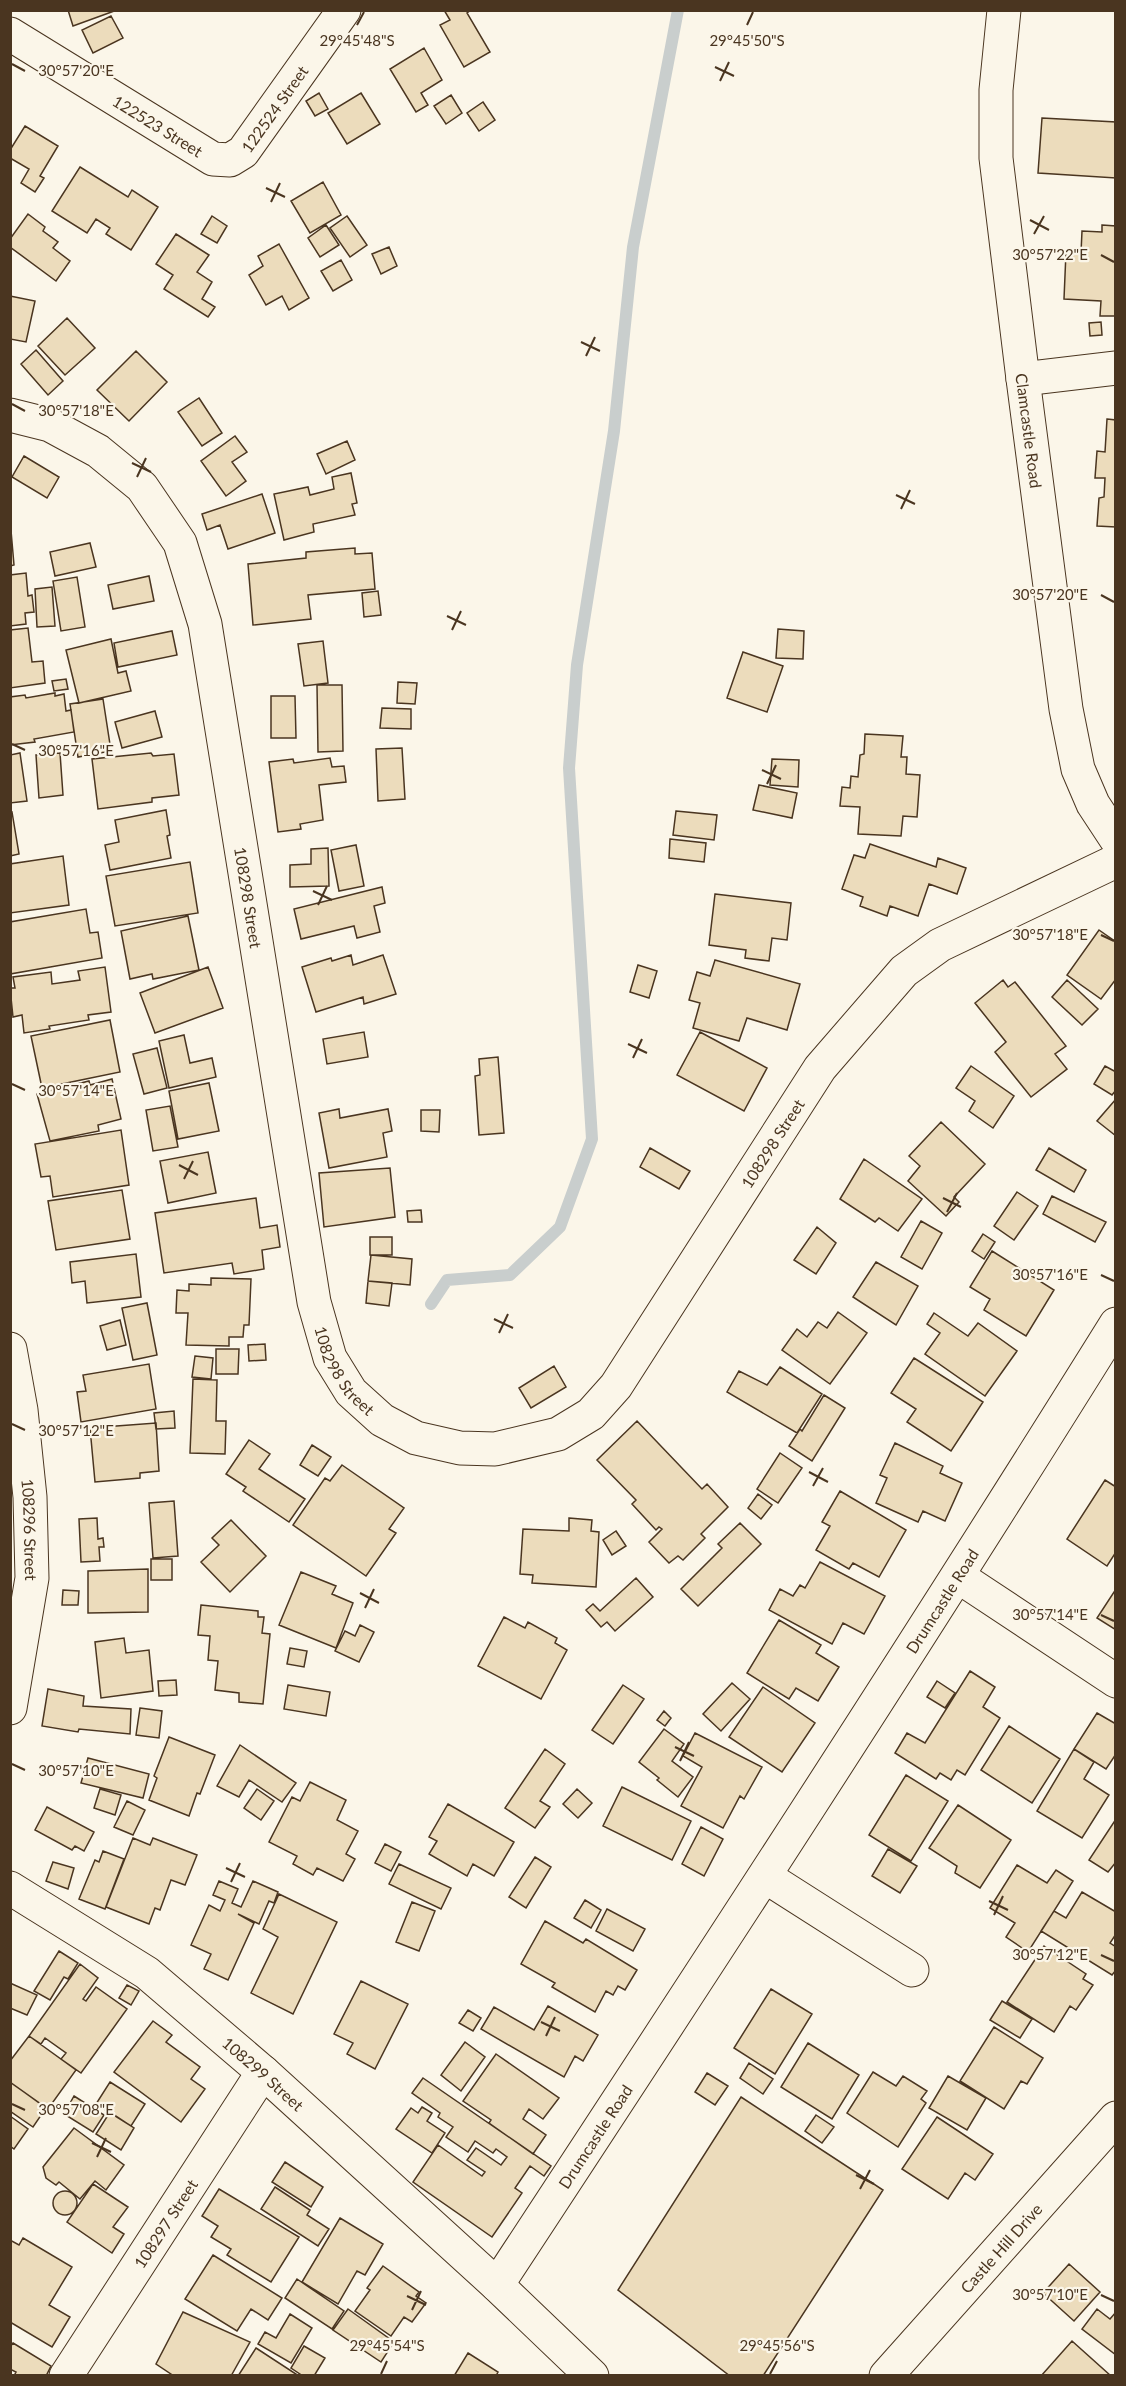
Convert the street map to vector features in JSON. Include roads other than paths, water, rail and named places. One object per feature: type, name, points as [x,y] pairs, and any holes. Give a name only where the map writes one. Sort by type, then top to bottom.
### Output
[{"type":"street","name":"122524 Street","points":[[213,159],[230,160],[243,152],[344,10]]},
{"type":"street","name":"Clamcastle Road","points":[[1004,10],[996,90],[996,158],[1066,709],[1078,769],[1093,804],[1116,839]]},
{"type":"street","name":"122523 Street","points":[[10,34],[213,159]]},
{"type":"street","points":[[1023,379],[1116,368]]},
{"type":"street","name":"108298 Street","points":[[10,415],[51,425],[98,451],[141,487],[180,543],[205,624],[314,1302],[330,1358],[351,1392],[382,1420],[416,1438],[460,1448],[495,1449],[558,1434],[591,1414],[616,1386],[820,1068],[904,971],[940,945],[1116,861]]},
{"type":"street","name":"Drumcastle Road","points":[[497,2285],[766,1876],[958,1577],[1116,1324]]},
{"type":"street","name":"108296 Street","points":[[10,1349],[21,1410],[30,1497],[32,1578],[10,1708]]},
{"type":"street","points":[[958,1577],[1116,1681]]},
{"type":"street","points":[[766,1876],[912,1970]]},
{"type":"street","name":"108299 Street","points":[[10,1888],[147,1973],[263,2072],[497,2285]]},
{"type":"street","name":"108297 Street","points":[[66,2376],[263,2072]]},
{"type":"street","name":"Castle Hill Drive","points":[[886,2376],[1116,2118]]},
{"type":"street","points":[[497,2285],[592,2376]]},
{"type":"waterway","points":[[431,1304],[447,1280],[510,1275],[560,1227],[592,1139],[569,768],[577,665],[614,431],[633,247],[678,10]]}]
